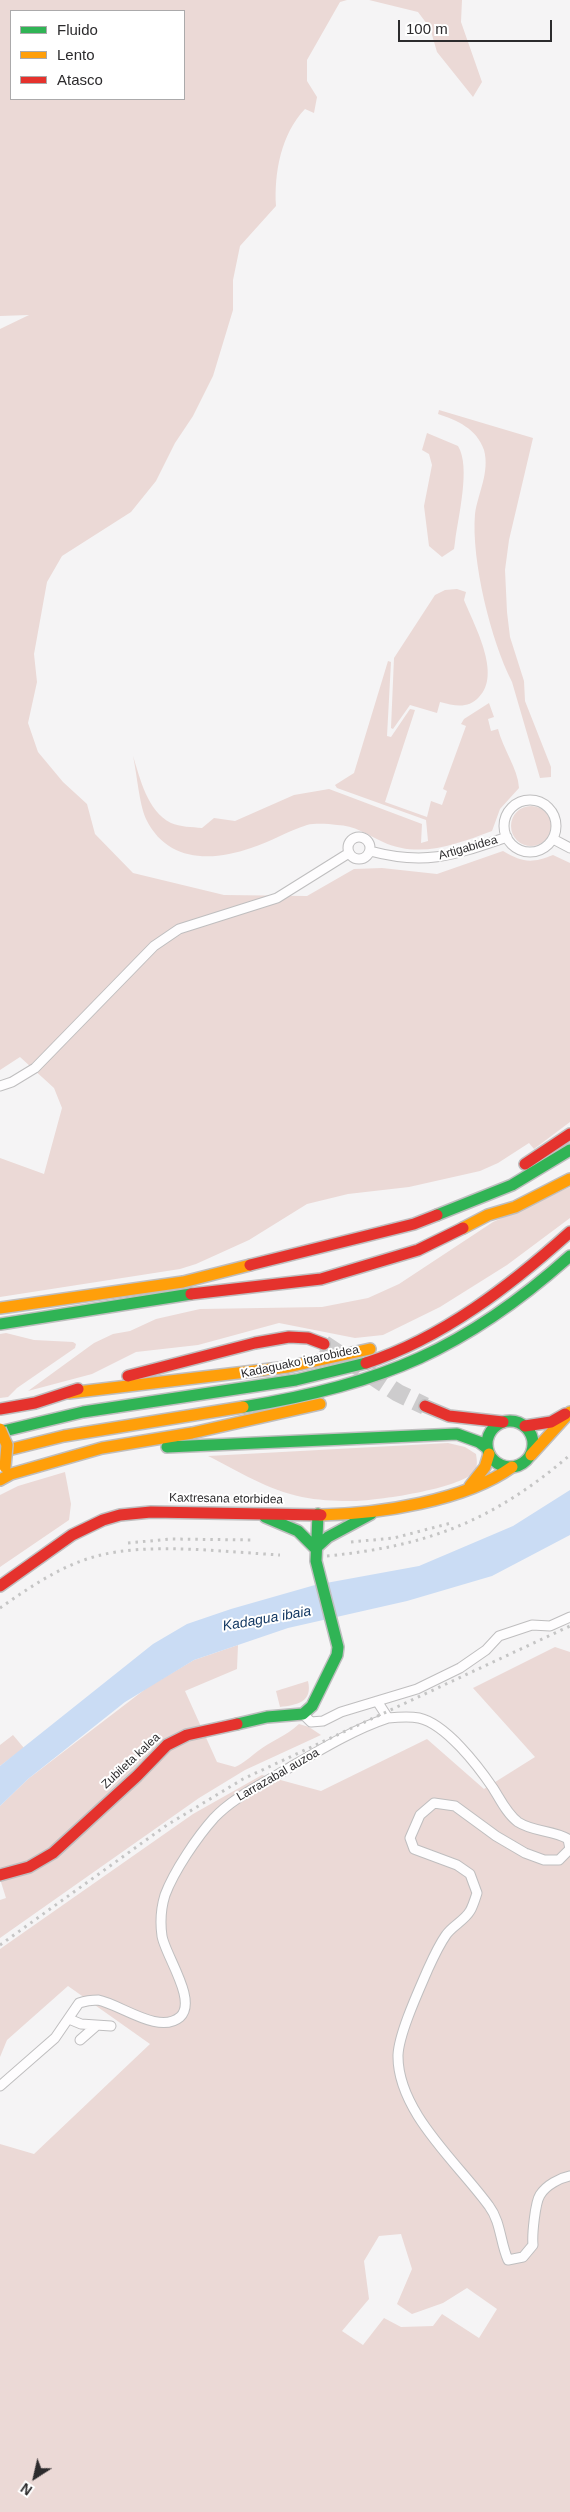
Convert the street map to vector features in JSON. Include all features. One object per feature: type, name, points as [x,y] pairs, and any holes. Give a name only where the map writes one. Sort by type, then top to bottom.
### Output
[{"type":"main road","points":[[484,1196],[505,1176],[570,1134]]},
{"type":"main road","points":[[0,1308],[183,1282],[414,1224],[512,1185],[570,1150]]},
{"type":"main road","points":[[0,1324],[184,1295],[321,1279],[418,1250],[488,1215],[570,1161]]},
{"type":"main road","points":[[488,1215],[514,1207],[570,1179]]},
{"type":"main road","name":"Kadaguako igarobidea","points":[[0,1430],[122,1406],[241,1389],[339,1371],[376,1359],[472,1309],[570,1232]]},
{"type":"main road","points":[[0,1480],[11,1474],[102,1448],[192,1433],[280,1415],[384,1384],[460,1349],[481,1328],[540,1283],[570,1256]]},
{"type":"main road","points":[[69,1393],[325,1360],[375,1348],[442,1326]]},
{"type":"main road","points":[[0,1452],[83,1433],[279,1401],[344,1387],[384,1375],[424,1358],[481,1328]]},
{"type":"main road","points":[[0,1409],[69,1393],[255,1343],[289,1337],[308,1338],[324,1344]]},
{"type":"main road","points":[[425,1406],[449,1416],[503,1422],[511,1421],[526,1426],[551,1422],[570,1411]]},
{"type":"main road","points":[[58,1462],[76,1463],[152,1448],[457,1434],[479,1442],[498,1464],[512,1467],[526,1461],[546,1441],[570,1411]]},
{"type":"main road","points":[[468,1488],[478,1479],[485,1467],[488,1451],[487,1442],[492,1430],[503,1422]]},
{"type":"main road","points":[[526,1426],[533,1440],[531,1455]]},
{"type":"main road","points":[[0,1430],[6,1445],[2,1471]]},
{"type":"main road","name":"Kaxtresana etorbidea","points":[[0,1586],[76,1534],[118,1515],[160,1511],[258,1514],[373,1512],[410,1506],[468,1488],[491,1480],[512,1467]]},
{"type":"main road","points":[[315,1548],[328,1537],[373,1512]]},
{"type":"main road","points":[[258,1514],[298,1531],[315,1548]]},
{"type":"main road","points":[[303,1714],[312,1706],[337,1654],[338,1647],[316,1561],[315,1548],[321,1527],[318,1514]]},
{"type":"main road","name":"Zubileta kalea","points":[[0,1875],[29,1867],[53,1854],[137,1776],[167,1745],[187,1735],[267,1717],[303,1714]]},
{"type":"street","points":[[531,800],[543,803],[553,813],[556,821],[553,839],[541,849],[534,852],[518,848],[507,837],[505,819],[508,811],[522,801],[531,800]]},
{"type":"street","points":[[359,836],[368,841],[370,851],[365,857],[358,859],[349,853],[347,847],[350,841],[359,836]]},
{"type":"street","name":"Artigabidea","points":[[370,851],[392,857],[437,858],[507,837]]},
{"type":"street","points":[[553,839],[570,848]]},
{"type":"street","points":[[0,1086],[12,1082],[35,1068],[154,946],[179,929],[277,898],[349,853]]},
{"type":"street","points":[[303,1714],[311,1722],[322,1721],[341,1712],[417,1689],[460,1668],[486,1650],[499,1636],[532,1625],[550,1626],[570,1617]]},
{"type":"street","points":[[377,1701],[388,1718],[421,1718],[447,1733],[461,1746],[487,1779],[510,1815],[518,1822],[529,1827],[558,1833],[568,1839],[570,1849],[559,1860],[544,1860],[525,1853],[496,1836],[455,1806],[434,1803],[420,1815],[410,1838],[414,1849],[456,1865],[470,1874],[477,1893],[469,1912],[446,1934],[428,1968],[400,2040],[398,2056],[402,2080],[418,2115],[443,2152],[490,2207],[499,2226],[502,2247],[508,2260],[523,2257],[533,2245],[532,2235],[540,2195],[560,2178],[570,2176]]},
{"type":"street","name":"Larrazabal auzoa","points":[[0,2086],[39,2054],[55,2038],[79,2002],[98,2000],[152,2021],[168,2023],[184,2013],[186,2004],[184,1992],[162,1937],[160,1915],[172,1879],[199,1838],[214,1818],[233,1801],[320,1750],[388,1718]]},
{"type":"street","points":[[69,2019],[81,2024],[111,2026]]},
{"type":"street","points":[[80,2040],[96,2026]]},
{"type":"shaded area","points":[[0,0],[347,0],[340,2],[307,60],[307,81],[317,97],[314,113],[305,109],[290,130],[278,167],[276,206],[240,246],[233,280],[233,310],[213,376],[193,416],[175,443],[156,481],[131,512],[62,556],[47,582],[34,654],[37,682],[28,723],[38,752],[63,782],[87,804],[95,834],[133,873],[224,895],[307,896],[354,869],[382,868],[437,874],[503,851],[527,861],[539,860],[553,855],[570,863],[570,1122],[534,1149],[529,1143],[498,1163],[480,1171],[409,1187],[348,1194],[307,1204],[249,1240],[196,1264],[180,1269],[0,1297],[0,1158],[44,1174],[62,1108],[54,1088],[20,1057],[0,1070],[0,329],[29,315],[0,316]]},
{"type":"shaded area","points":[[369,0],[462,0],[461,22],[482,82],[473,97],[437,52],[430,28],[418,12]]},
{"type":"shaded area","points":[[439,410],[533,438],[509,540],[505,570],[507,612],[510,637],[524,681],[525,701],[551,767],[551,777],[540,778],[512,682],[504,665],[490,623],[479,577],[476,554],[475,514],[486,466],[484,450],[477,436],[466,426],[438,414]]},
{"type":"shaded area","points":[[427,433],[458,446],[462,455],[464,479],[454,549],[442,557],[429,546],[424,506],[432,465],[429,454],[422,450]]},
{"type":"shaded area","points":[[457,589],[466,592],[464,600],[484,649],[488,676],[485,687],[475,701],[466,705],[461,706],[440,702],[437,713],[410,705],[393,729],[391,728],[394,658],[435,595],[445,590]]},
{"type":"shaded area","points":[[388,661],[391,662],[387,736],[391,737],[410,709],[415,710],[385,802],[427,817],[431,801],[442,805],[447,791],[443,789],[466,726],[461,724],[464,719],[489,703],[494,717],[488,719],[491,731],[498,729],[516,774],[519,788],[500,809],[492,831],[452,845],[438,848],[411,849],[397,847],[343,825],[314,824],[300,827],[258,846],[236,853],[206,856],[191,855],[178,851],[166,844],[155,833],[144,812],[133,756],[150,802],[163,818],[171,823],[186,827],[202,828],[214,818],[235,821],[294,795],[329,789],[422,824],[421,843],[428,841],[426,820],[337,788],[335,785],[354,773]]},
{"type":"shaded area","points":[[531,806],[545,812],[551,826],[545,840],[531,846],[517,840],[511,826],[517,812]]},
{"type":"shaded area","points":[[570,1187],[570,1218],[507,1265],[440,1307],[383,1335],[355,1338],[279,1323],[198,1345],[136,1352],[92,1374],[28,1391],[94,1343],[113,1334],[130,1331],[156,1319],[200,1309],[322,1307],[368,1298],[399,1284],[493,1222]]},
{"type":"shaded area","points":[[6,1333],[34,1340],[73,1342],[76,1344],[75,1348],[17,1388],[8,1397],[0,1398],[0,1334]]},
{"type":"shaded area","points":[[448,1443],[465,1447],[476,1454],[477,1464],[475,1470],[466,1478],[434,1489],[394,1497],[359,1501],[319,1500],[289,1494],[254,1480],[208,1456]]},
{"type":"shaded area","points":[[65,1472],[71,1504],[69,1520],[0,1567],[0,1495],[18,1486]]},
{"type":"shaded area","points":[[238,1645],[237,1669],[185,1691],[217,1762],[235,1767],[299,1724],[309,1727],[321,1735],[245,1770],[199,1798],[0,1938],[0,1900],[6,1898],[0,1879],[0,1806],[28,1779],[148,1687],[194,1660]]},
{"type":"shaded area","points":[[555,1647],[570,1652],[570,2512],[0,2512],[0,2144],[34,2154],[150,2044],[68,1986],[7,2040],[0,2057],[0,1949],[193,1814],[262,1775],[321,1791],[427,1739],[484,1789],[535,1757],[473,1688]],"holes":[[[401,2234],[412,2269],[397,2304],[412,2314],[443,2303],[467,2288],[497,2309],[479,2338],[442,2314],[433,2326],[401,2327],[384,2318],[363,2345],[342,2331],[369,2299],[364,2261],[379,2236]]]},
{"type":"shaded area","points":[[308,1681],[309,1688],[306,1698],[298,1703],[280,1707],[276,1691]]},
{"type":"shaded area","points":[[13,1735],[24,1748],[0,1766],[0,1745]]},
{"type":"water","name":"Kadagua ibaia","points":[[570,1490],[570,1535],[492,1576],[407,1601],[288,1628],[194,1660],[125,1702],[28,1779],[0,1806],[0,1766],[153,1644],[187,1624],[231,1609],[315,1585],[419,1566],[513,1526]]},
{"type":"tunnel","points":[[324,1344],[398,1393],[425,1406]]},
{"type":"railway","points":[[327,1556],[397,1545],[428,1537],[457,1526],[486,1513],[514,1497],[542,1478],[570,1455]]},
{"type":"railway","points":[[351,1542],[394,1538],[451,1523]]},
{"type":"railway","points":[[128,1543],[171,1539],[255,1540]]},
{"type":"railway","points":[[0,1608],[35,1585],[71,1565],[97,1556],[118,1552],[187,1549],[280,1555]]},
{"type":"railway","points":[[0,1945],[167,1825],[243,1779],[570,1626]]},
{"type":"traffic: fast","points":[[437,1215],[512,1185],[570,1150]]},
{"type":"traffic: fast","points":[[243,1407],[338,1387],[380,1374],[419,1358],[457,1339],[494,1316],[532,1288],[570,1256]]},
{"type":"traffic: fast","points":[[0,1324],[191,1294]]},
{"type":"traffic: fast","points":[[0,1432],[83,1412],[296,1380],[366,1363]]},
{"type":"traffic: fast","points":[[505,1421],[515,1421],[529,1431],[533,1444],[529,1457],[523,1463],[515,1467],[505,1467],[491,1457],[487,1449],[487,1439],[497,1425],[505,1421]]},
{"type":"traffic: fast","points":[[167,1447],[457,1434],[479,1442],[487,1448]]},
{"type":"traffic: fast","points":[[237,1724],[267,1717],[303,1714],[312,1706],[337,1655],[338,1647],[316,1561],[318,1514]]},
{"type":"traffic: fast","points":[[316,1548],[328,1537],[371,1514]]},
{"type":"traffic: fast","points":[[265,1517],[298,1531],[315,1548]]},
{"type":"traffic: slow","points":[[463,1228],[488,1215],[515,1207],[570,1179]]},
{"type":"traffic: slow","points":[[0,1308],[183,1282],[250,1265]]},
{"type":"traffic: slow","points":[[69,1393],[288,1367],[370,1349]]},
{"type":"traffic: slow","points":[[0,1480],[11,1474],[102,1448],[192,1433],[320,1404]]},
{"type":"traffic: slow","points":[[0,1452],[64,1436],[243,1407]]},
{"type":"traffic: slow","points":[[531,1455],[570,1412]]},
{"type":"traffic: slow","points":[[0,1429],[7,1445],[5,1467]]},
{"type":"traffic: slow","points":[[470,1486],[485,1467],[489,1454]]},
{"type":"traffic: slow","points":[[321,1515],[368,1512],[446,1497],[493,1479],[512,1467]]},
{"type":"traffic: jam","points":[[525,1164],[570,1134]]},
{"type":"traffic: jam","points":[[250,1265],[414,1224],[437,1215]]},
{"type":"traffic: jam","points":[[191,1294],[321,1279],[418,1250],[463,1228]]},
{"type":"traffic: jam","points":[[366,1363],[394,1352],[449,1325],[500,1290],[570,1232]]},
{"type":"traffic: jam","points":[[128,1376],[255,1343],[289,1337],[308,1338],[324,1344]]},
{"type":"traffic: jam","points":[[0,1409],[35,1403],[78,1389]]},
{"type":"traffic: jam","points":[[425,1406],[449,1416],[503,1422]]},
{"type":"traffic: jam","points":[[525,1426],[551,1422],[565,1414]]},
{"type":"traffic: jam","points":[[0,1586],[72,1535],[103,1520],[120,1515],[151,1512],[321,1515]]},
{"type":"traffic: jam","points":[[0,1875],[29,1867],[53,1853],[137,1776],[167,1745],[187,1735],[237,1724]]}]
